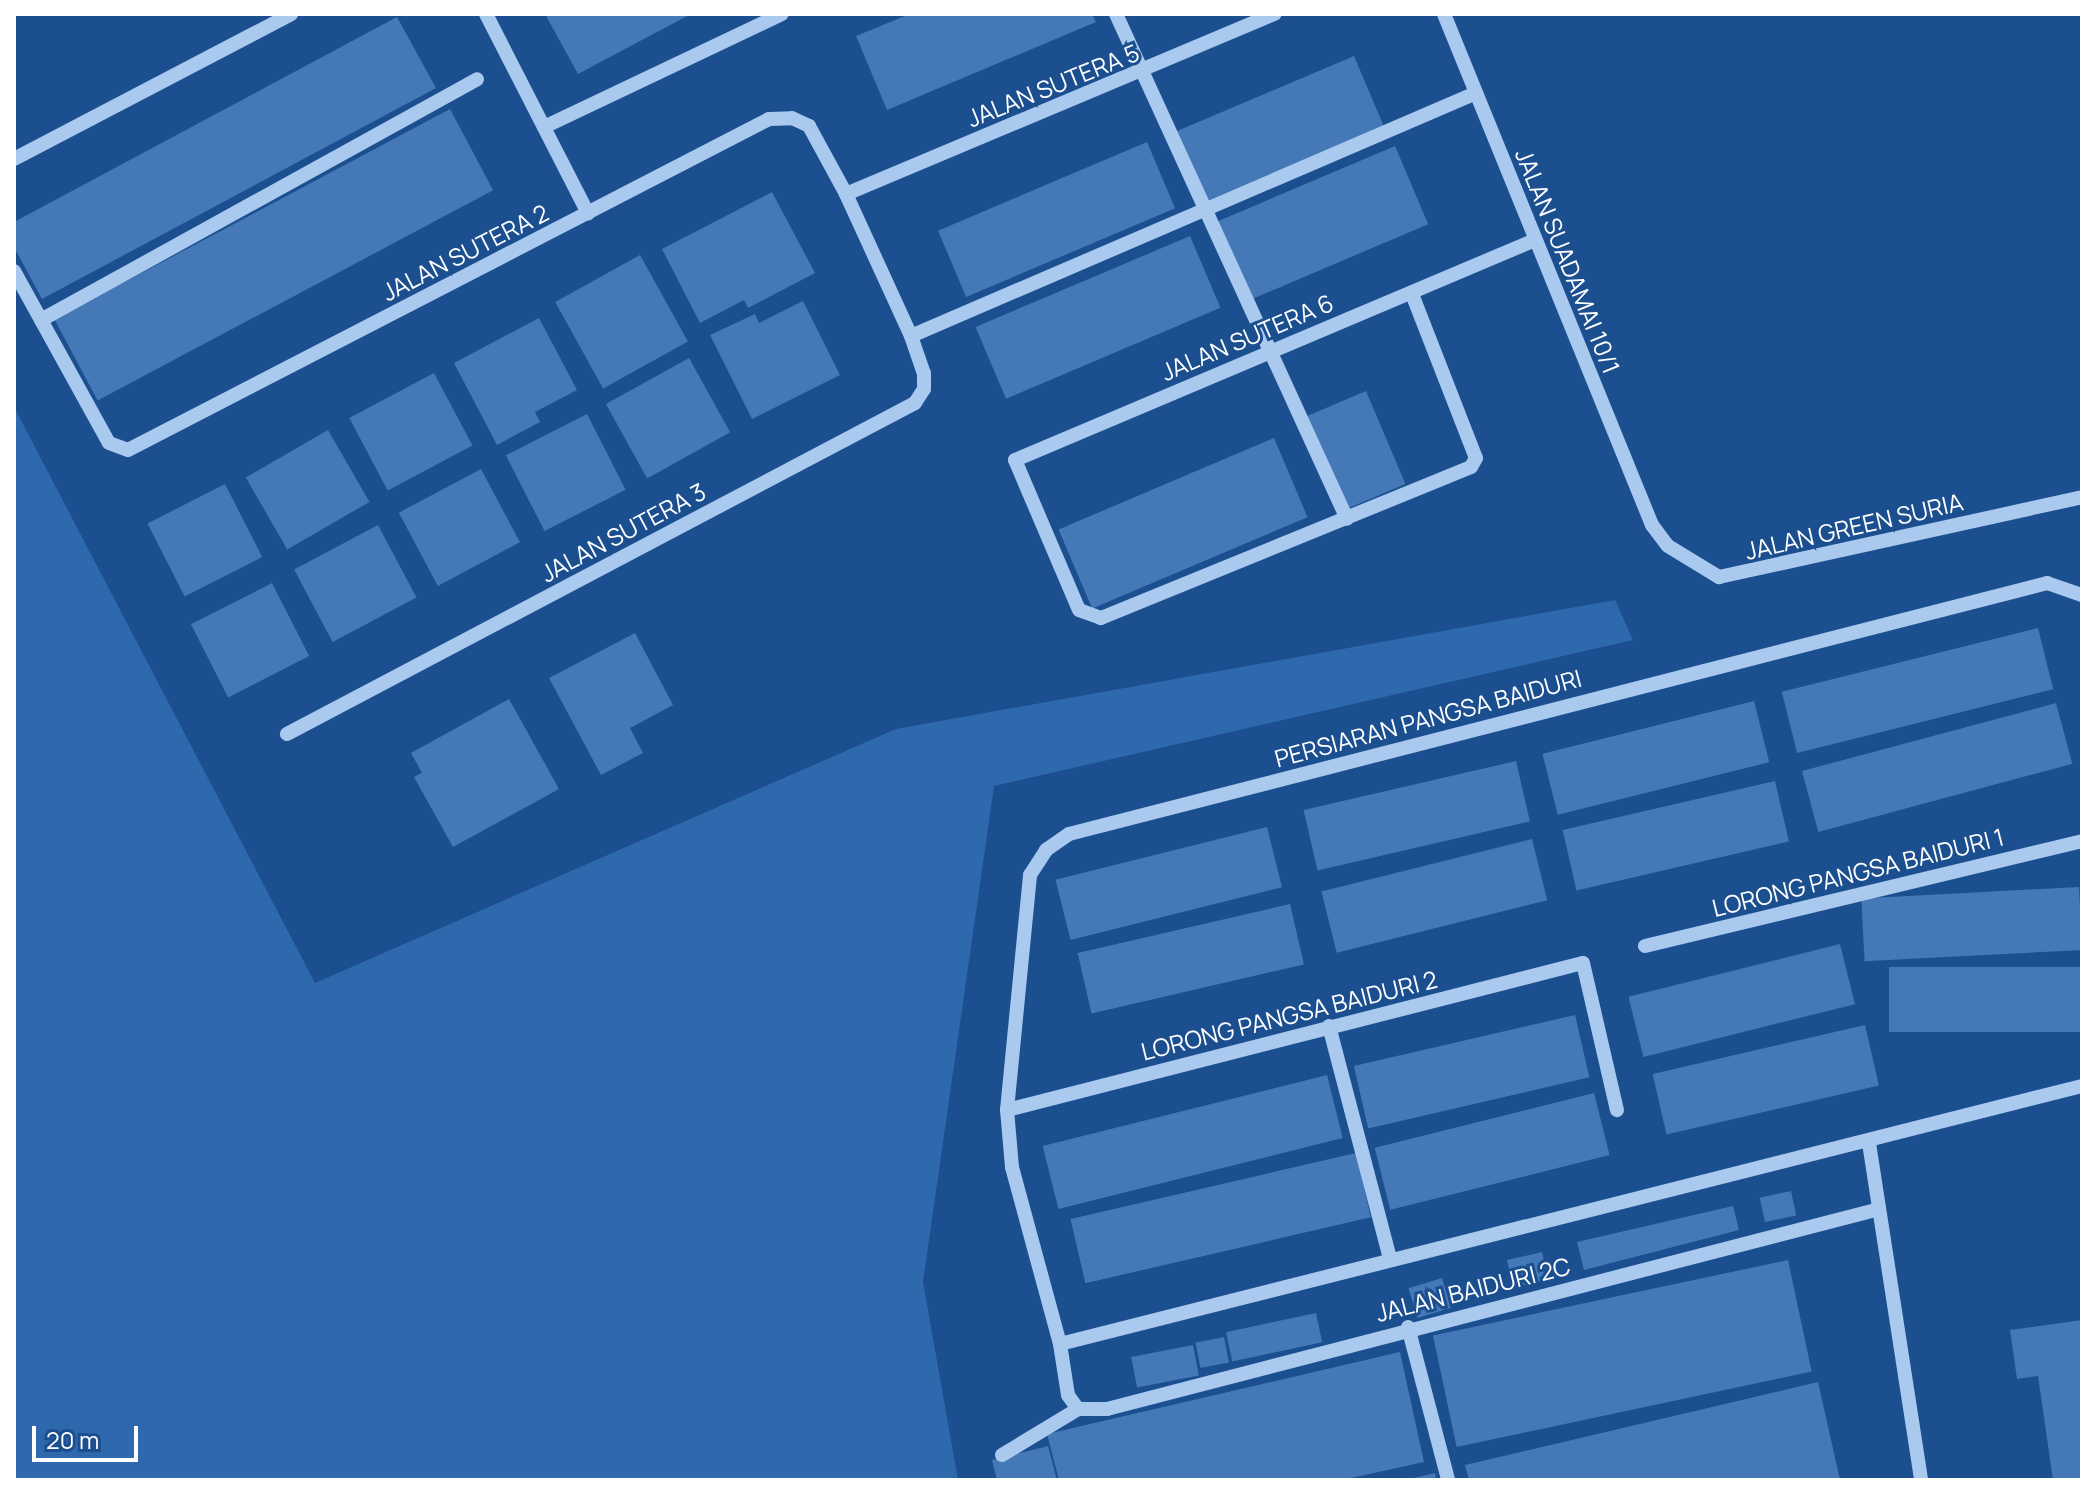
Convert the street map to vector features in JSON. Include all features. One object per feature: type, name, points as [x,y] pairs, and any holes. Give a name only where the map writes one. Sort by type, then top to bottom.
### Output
[{"type":"street","points":[[14,159],[291,14]]},
{"type":"street","points":[[486,14],[588,213]]},
{"type":"street","points":[[544,127],[782,14]]},
{"type":"street","points":[[1116,14],[1272,349],[1347,519],[1463,472],[1476,458],[1412,294]]},
{"type":"street","name":"JALAN SUTERA 5","points":[[846,194],[1275,14]]},
{"type":"street","name":"JALAN SUADAMAI 10/1","points":[[1444,14],[1652,525]]},
{"type":"street","points":[[41,320],[477,79]]},
{"type":"street","points":[[911,336],[1476,93]]},
{"type":"street","name":"JALAN SUTERA 2","points":[[14,271],[109,443],[128,450],[769,119],[792,118],[809,126],[846,194],[911,336]]},
{"type":"street","name":"JALAN SUTERA 6","points":[[1347,519],[1101,618],[1089,617],[1079,610],[1015,460],[1535,240]]},
{"type":"street","name":"JALAN SUTERA 3","points":[[287,734],[915,403],[924,389],[924,373],[911,336]]},
{"type":"street","name":"JALAN GREEN SURIA","points":[[1652,525],[1668,546],[1719,577],[2082,497]]},
{"type":"street","name":"PERSIARAN PANGSA BAIDURI","points":[[1078,1409],[1068,1395],[1060,1344],[1012,1167],[1007,1110],[1030,875],[1046,850],[1069,834],[2047,583],[2082,595]]},
{"type":"street","name":"LORONG PANGSA BAIDURI 1","points":[[1645,946],[2082,841]]},
{"type":"street","name":"LORONG PANGSA BAIDURI 2","points":[[1007,1110],[1583,963],[1617,1110]]},
{"type":"street","points":[[1329,1026],[1390,1258]]},
{"type":"street","points":[[1060,1344],[1390,1258],[1869,1143],[2082,1086]]},
{"type":"street","points":[[1869,1143],[1921,1480]]},
{"type":"street","name":"JALAN BAIDURI 2C","points":[[1078,1409],[1107,1409],[1408,1327],[1879,1209]]},
{"type":"street","points":[[1408,1327],[1448,1480]]},
{"type":"street","points":[[1002,1455],[1078,1409]]},
{"type":"shaded area","points":[[14,407],[315,983],[896,729],[1615,600],[1633,640],[994,786],[923,1282],[958,1480],[14,1480]]},
{"type":"building","points":[[545,14],[691,14],[578,74]]},
{"type":"building","points":[[910,14],[1092,14],[1096,22],[887,110],[856,36]]},
{"type":"building","points":[[397,17],[436,88],[42,299],[14,247],[14,222]]},
{"type":"building","points":[[1354,56],[1384,126],[1205,202],[1175,132]]},
{"type":"building","points":[[450,109],[493,190],[98,401],[54,319]]},
{"type":"building","points":[[1147,142],[1175,208],[966,297],[938,231]]},
{"type":"building","points":[[1395,146],[1428,224],[1251,300],[1217,221]]},
{"type":"building","points":[[772,192],[815,273],[748,308],[744,300],[700,323],[662,249]]},
{"type":"building","points":[[1190,236],[1220,308],[1006,399],[976,327]]},
{"type":"building","points":[[640,255],[688,342],[603,389],[555,302]]},
{"type":"building","points":[[803,301],[840,375],[752,419],[710,335],[755,314],[759,323]]},
{"type":"building","points":[[539,318],[577,390],[535,412],[540,422],[497,445],[454,363]]},
{"type":"building","points":[[689,358],[730,432],[647,478],[606,404]]},
{"type":"building","points":[[434,373],[472,445],[388,490],[349,418]]},
{"type":"building","points":[[1366,391],[1405,484],[1342,511],[1302,418]]},
{"type":"building","points":[[587,414],[626,490],[545,531],[506,455]]},
{"type":"building","points":[[328,430],[370,502],[287,549],[246,478]]},
{"type":"building","points":[[1274,438],[1308,517],[1092,609],[1059,529]]},
{"type":"building","points":[[481,469],[520,542],[438,586],[399,513]]},
{"type":"building","points":[[225,484],[262,557],[185,597],[147,523]]},
{"type":"building","points":[[378,525],[416,597],[333,642],[294,570]]},
{"type":"building","points":[[272,583],[309,656],[228,697],[191,624]]},
{"type":"building","points":[[2038,628],[2053,689],[1797,753],[1782,692]]},
{"type":"building","points":[[635,633],[673,705],[630,728],[643,753],[601,775],[549,678]]},
{"type":"building","points":[[509,699],[559,789],[453,847],[414,777],[422,773],[411,753]]},
{"type":"building","points":[[1754,701],[1769,762],[1558,815],[1542,754]]},
{"type":"building","points":[[2056,703],[2072,764],[1818,832],[1802,771]]},
{"type":"building","points":[[1516,761],[1530,821],[1318,870],[1304,810]]},
{"type":"building","points":[[1775,781],[1789,841],[1577,890],[1563,830]]},
{"type":"building","points":[[1267,827],[1282,887],[1070,940],[1055,880]]},
{"type":"building","points":[[1532,839],[1547,900],[1337,953],[1321,891]]},
{"type":"building","points":[[2079,887],[2082,950],[1865,961],[1861,898]]},
{"type":"building","points":[[1290,904],[1304,964],[1092,1013],[1078,953]]},
{"type":"building","points":[[1840,944],[1855,1004],[1643,1057],[1628,997]]},
{"type":"building","points":[[1889,967],[2082,967],[2082,1032],[1889,1032]]},
{"type":"building","points":[[1575,1015],[1589,1077],[1368,1128],[1354,1066]]},
{"type":"building","points":[[1865,1025],[1879,1085],[1667,1134],[1653,1074]]},
{"type":"building","points":[[1327,1075],[1343,1138],[1058,1209],[1043,1146]]},
{"type":"building","points":[[1594,1093],[1609,1155],[1390,1210],[1375,1148]]},
{"type":"building","points":[[1356,1153],[1371,1217],[1085,1283],[1071,1219]]},
{"type":"building","points":[[1791,1191],[1796,1215],[1765,1222],[1760,1198]]},
{"type":"building","points":[[1733,1206],[1739,1230],[1584,1270],[1577,1242]]},
{"type":"building","points":[[1542,1252],[1548,1279],[1513,1287],[1507,1260]]},
{"type":"building","points":[[1788,1260],[1812,1372],[1457,1447],[1433,1335]]},
{"type":"building","points":[[1442,1278],[1451,1308],[1418,1318],[1409,1288]]},
{"type":"building","points":[[1316,1313],[1322,1342],[1232,1361],[1226,1332]]},
{"type":"building","points":[[2082,1320],[2082,1480],[2053,1480],[2038,1376],[2017,1379],[2010,1330]]},
{"type":"building","points":[[1224,1337],[1229,1363],[1200,1368],[1196,1343]]},
{"type":"building","points":[[1193,1345],[1199,1375],[1137,1387],[1131,1357]]},
{"type":"building","points":[[1400,1352],[1424,1462],[1342,1480],[1059,1480],[1047,1434]]},
{"type":"building","points":[[1818,1382],[1840,1480],[1469,1480],[1465,1465]]},
{"type":"building","points":[[1048,1446],[1057,1480],[997,1480],[992,1460]]},
{"type":"building","points":[[1435,1473],[1436,1480],[1409,1480],[1409,1479]]}]
